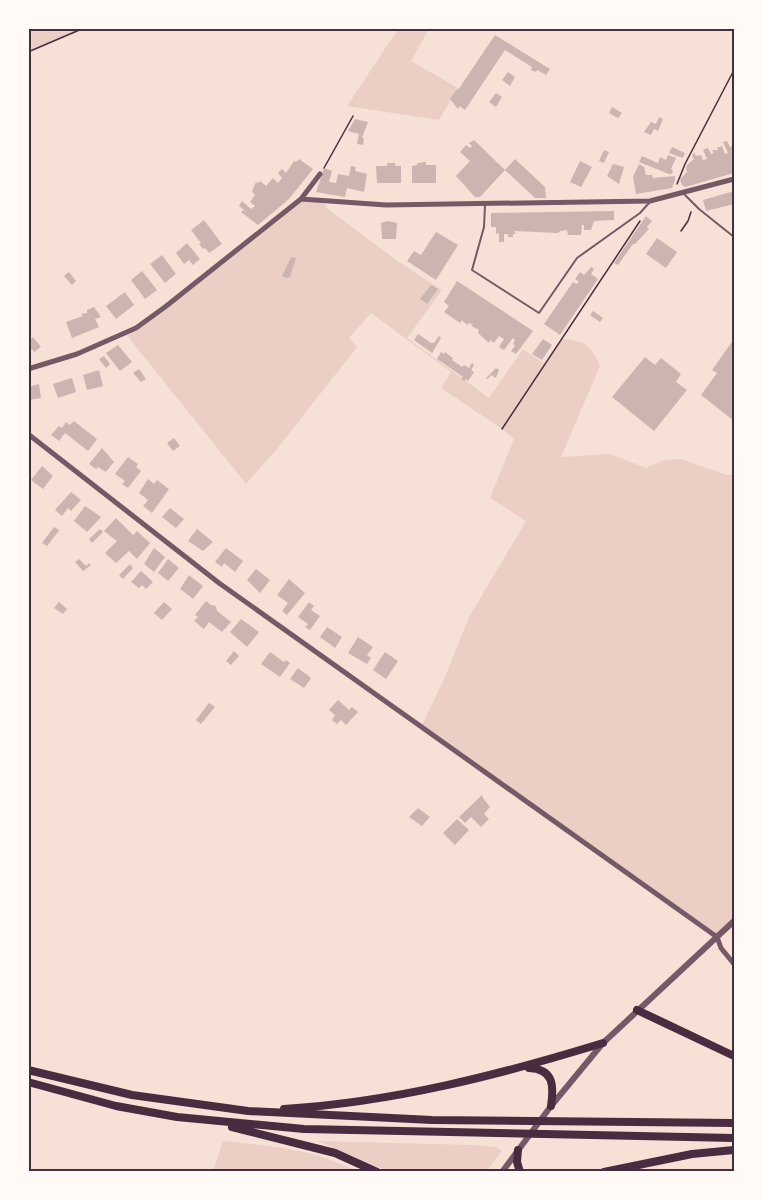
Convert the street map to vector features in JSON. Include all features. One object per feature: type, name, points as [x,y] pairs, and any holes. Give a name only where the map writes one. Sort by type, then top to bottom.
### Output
[{"type":"highway","points":[[637,1010],[735,1056]]},
{"type":"highway","points":[[248,1111],[320,1107],[423,1091],[524,1067],[603,1043]]},
{"type":"highway","points":[[524,1067],[536,1068],[549,1076],[554,1090],[551,1106]]},
{"type":"highway","points":[[28,1070],[132,1095],[248,1111],[363,1118],[735,1123]]},
{"type":"highway","points":[[28,1082],[116,1106],[208,1122],[335,1153],[377,1172]]},
{"type":"highway","points":[[208,1122],[304,1129],[499,1135],[735,1138]]},
{"type":"highway","points":[[518,1150],[517,1161],[520,1172]]},
{"type":"highway","points":[[604,1172],[692,1154],[735,1150]]},
{"type":"street","points":[[28,369],[77,354],[136,327],[165,307],[301,199],[320,174]]},
{"type":"street","points":[[301,199],[386,205],[650,201],[735,179]]},
{"type":"street","points":[[28,434],[219,583],[717,937],[721,948],[735,964]]},
{"type":"street","points":[[502,1172],[551,1106],[603,1043],[735,921]]},
{"type":"lane","points":[[683,193],[699,209],[735,237]]},
{"type":"lane","points":[[486,205],[484,227],[472,270],[539,313],[577,258],[640,213],[650,201]]},
{"type":"path","points":[[28,52],[84,28]]},
{"type":"path","points":[[675,195],[685,164],[735,70]]},
{"type":"path","points":[[320,174],[353,116]]},
{"type":"path","points":[[681,231],[690,216],[689,207]]},
{"type":"path","points":[[502,429],[640,220]]},
{"type":"shaded area","points":[[29,29],[84,29],[29,52]]},
{"type":"shaded area","points":[[398,29],[429,29],[411,61],[458,88],[439,120],[347,106]]},
{"type":"shaded area","points":[[301,199],[321,200],[328,209],[399,262],[442,290],[407,338],[489,398],[523,349],[545,364],[561,339],[581,342],[590,348],[600,366],[561,457],[611,454],[646,468],[664,460],[681,459],[727,475],[734,475],[734,921],[717,937],[421,727],[444,679],[469,617],[526,521],[490,498],[514,439],[441,388],[451,372],[371,313],[349,338],[357,347],[277,449],[246,484],[125,333],[136,328]]},
{"type":"shaded area","points":[[223,1141],[308,1153],[355,1171],[213,1171]]},
{"type":"shaded area","points":[[318,1141],[473,1145],[496,1147],[502,1151],[487,1171],[387,1171]]},
{"type":"building","points":[[495,35],[550,69],[546,75],[537,70],[536,72],[531,70],[532,67],[505,50],[465,110],[460,106],[458,109],[450,99]]},
{"type":"building","points":[[508,72],[515,77],[510,86],[502,80]]},
{"type":"building","points":[[496,93],[502,97],[496,107],[489,102]]},
{"type":"building","points":[[612,107],[622,113],[618,118],[609,113]]},
{"type":"building","points":[[659,117],[663,119],[658,131],[654,129],[651,135],[644,132],[651,122],[656,124]]},
{"type":"building","points":[[355,119],[368,122],[362,138],[364,138],[363,145],[357,144],[359,134],[348,131]]},
{"type":"building","points":[[474,140],[505,170],[480,197],[475,197],[456,176],[470,161],[460,152],[466,145],[470,148],[472,146],[469,143]]},
{"type":"building","points":[[727,141],[734,149],[734,173],[685,187],[682,185],[680,179],[687,172],[687,165],[694,159],[692,156],[694,152],[696,156],[701,155],[703,160],[707,159],[703,150],[708,148],[711,154],[714,153],[712,150],[718,150],[717,148],[722,146],[725,154],[728,153],[723,142]]},
{"type":"building","points":[[672,147],[685,153],[683,158],[669,153]]},
{"type":"building","points":[[604,150],[609,152],[604,163],[599,161]]},
{"type":"building","points":[[668,155],[676,158],[671,169],[672,174],[639,162],[642,156],[658,163],[660,157],[666,160]]},
{"type":"building","points":[[299,159],[313,169],[289,199],[258,225],[241,212],[243,210],[247,212],[239,206],[242,201],[251,209],[255,206],[250,202],[255,195],[252,191],[256,182],[260,181],[266,186],[273,178],[278,183],[282,178],[278,173],[282,169],[286,173],[294,161]]},
{"type":"building","points":[[515,159],[545,187],[546,198],[535,198],[505,170]]},
{"type":"building","points":[[580,161],[592,167],[581,187],[570,182]]},
{"type":"building","points":[[426,162],[426,165],[436,165],[436,183],[412,183],[412,166]]},
{"type":"building","points":[[387,163],[401,166],[401,183],[377,183],[376,166],[387,166]]},
{"type":"building","points":[[613,164],[624,167],[619,184],[607,176]]},
{"type":"building","points":[[639,164],[644,167],[646,175],[652,175],[653,178],[675,176],[672,188],[636,194],[633,177]]},
{"type":"building","points":[[351,166],[356,167],[355,171],[367,174],[364,192],[347,188],[345,197],[316,192],[324,168],[332,171],[329,182],[336,183],[338,174],[349,176]]},
{"type":"building","points":[[734,191],[734,204],[706,211],[703,200]]},
{"type":"building","points":[[614,211],[614,220],[594,221],[591,230],[584,230],[584,225],[582,225],[581,235],[568,235],[567,230],[558,233],[514,231],[516,234],[513,234],[513,237],[504,234],[504,242],[499,242],[496,227],[491,227],[491,213]]},
{"type":"building","points":[[646,216],[652,221],[647,227],[649,229],[633,244],[618,265],[614,263]]},
{"type":"building","points":[[204,220],[222,244],[209,253],[199,244],[201,243],[191,230]]},
{"type":"building","points":[[388,221],[397,223],[396,239],[382,239],[381,223]]},
{"type":"building","points":[[436,232],[458,245],[436,280],[407,261],[414,251],[421,255]]},
{"type":"building","points":[[657,238],[677,252],[666,268],[646,254]]},
{"type":"building","points":[[187,243],[200,259],[193,265],[189,260],[184,264],[176,253]]},
{"type":"building","points":[[162,255],[176,274],[165,283],[150,264]]},
{"type":"building","points":[[291,257],[296,258],[290,277],[287,278],[282,276]]},
{"type":"building","points":[[591,267],[594,269],[591,274],[598,279],[560,335],[544,324],[573,282],[577,284],[579,282],[575,279],[580,272],[584,275]]},
{"type":"building","points":[[142,271],[157,290],[145,299],[131,280]]},
{"type":"building","points":[[69,272],[76,281],[72,285],[64,276]]},
{"type":"building","points":[[457,281],[533,331],[516,354],[511,351],[515,346],[513,338],[504,350],[499,347],[504,339],[499,336],[494,343],[490,340],[489,343],[478,333],[479,330],[471,326],[473,325],[469,323],[467,325],[462,320],[460,323],[444,312],[449,306],[444,302]]},
{"type":"building","points":[[431,285],[438,289],[427,304],[420,299]]},
{"type":"building","points":[[125,292],[134,305],[116,319],[106,306]]},
{"type":"building","points":[[94,307],[101,317],[95,319],[99,327],[72,338],[66,322],[83,316],[81,314],[87,313],[87,310]]},
{"type":"building","points":[[593,311],[603,318],[600,322],[590,315]]},
{"type":"building","points":[[418,334],[431,343],[434,343],[439,336],[441,338],[432,353],[414,340]]},
{"type":"building","points":[[28,335],[31,339],[33,337],[41,347],[34,352],[32,349],[28,352]]},
{"type":"building","points":[[543,339],[552,345],[542,360],[532,354]]},
{"type":"building","points":[[734,339],[734,421],[701,395],[717,373],[712,370]]},
{"type":"building","points":[[118,345],[132,362],[120,371],[106,353]]},
{"type":"building","points":[[441,352],[444,354],[445,352],[462,367],[464,365],[469,368],[472,363],[474,365],[471,370],[474,372],[468,381],[466,379],[464,381],[461,378],[463,377],[437,359]]},
{"type":"building","points":[[104,356],[110,364],[106,368],[99,359]]},
{"type":"building","points":[[645,357],[655,365],[661,358],[681,374],[676,382],[687,390],[654,431],[612,397]]},
{"type":"building","points":[[496,368],[499,370],[496,378],[491,375],[488,379],[486,378]]},
{"type":"building","points":[[139,369],[146,379],[141,382],[133,373]]},
{"type":"building","points":[[99,370],[103,386],[87,390],[83,375]]},
{"type":"building","points":[[72,378],[76,392],[58,398],[53,384]]},
{"type":"building","points":[[39,384],[41,398],[28,400],[28,387]]},
{"type":"building","points":[[74,421],[97,439],[88,451],[65,433],[59,441],[51,435],[59,426],[62,428],[66,422],[70,425]]},
{"type":"building","points":[[174,438],[180,446],[173,451],[167,443]]},
{"type":"building","points":[[102,448],[114,462],[106,472],[89,464]]},
{"type":"building","points":[[128,457],[138,464],[136,467],[141,471],[128,488],[122,484],[125,481],[115,474]]},
{"type":"building","points":[[42,466],[53,476],[43,489],[31,480]]},
{"type":"building","points":[[148,479],[154,484],[157,480],[169,489],[152,513],[143,506],[148,500],[139,493]]},
{"type":"building","points":[[71,492],[81,500],[71,511],[68,508],[62,516],[55,510]]},
{"type":"building","points":[[85,506],[101,517],[87,532],[74,521]]},
{"type":"building","points":[[170,508],[184,519],[176,528],[162,517]]},
{"type":"building","points":[[116,518],[133,535],[137,531],[150,543],[137,559],[129,551],[116,563],[105,553],[117,541],[104,531]]},
{"type":"building","points":[[54,527],[59,530],[47,546],[42,543]]},
{"type":"building","points":[[100,529],[103,532],[92,543],[89,539]]},
{"type":"building","points":[[197,529],[213,542],[203,551],[188,541]]},
{"type":"building","points":[[154,548],[165,557],[154,572],[144,564]]},
{"type":"building","points":[[226,548],[243,561],[235,572],[224,563],[222,567],[215,562]]},
{"type":"building","points":[[79,559],[86,566],[89,563],[91,565],[83,571],[75,562]]},
{"type":"building","points":[[168,559],[179,568],[168,581],[158,573]]},
{"type":"building","points":[[130,564],[133,568],[123,579],[119,575]]},
{"type":"building","points":[[256,569],[270,580],[260,593],[247,580]]},
{"type":"building","points":[[141,571],[153,582],[146,589],[142,585],[139,588],[131,582]]},
{"type":"building","points":[[189,575],[203,586],[193,599],[180,589]]},
{"type":"building","points":[[289,579],[305,593],[287,615],[282,611],[288,603],[277,595]]},
{"type":"building","points":[[206,601],[216,606],[217,611],[231,622],[222,632],[209,622],[204,629],[194,621],[198,617],[195,615]]},
{"type":"building","points":[[59,602],[67,609],[63,614],[54,608]]},
{"type":"building","points":[[164,602],[172,609],[162,620],[154,613]]},
{"type":"building","points":[[309,602],[314,606],[311,610],[320,616],[310,630],[305,627],[308,624],[298,617]]},
{"type":"building","points":[[241,619],[259,632],[247,647],[230,632]]},
{"type":"building","points":[[327,627],[342,637],[335,648],[320,637]]},
{"type":"building","points":[[358,637],[373,647],[367,655],[371,658],[367,664],[348,653]]},
{"type":"building","points":[[234,651],[239,656],[231,665],[226,661]]},
{"type":"building","points":[[270,652],[284,662],[286,660],[290,663],[280,677],[261,664]]},
{"type":"building","points":[[385,652],[398,661],[386,679],[373,670]]},
{"type":"building","points":[[298,668],[311,678],[304,688],[290,679]]},
{"type":"building","points":[[338,700],[349,710],[352,707],[358,712],[346,725],[341,720],[337,724],[332,720],[335,715],[329,710]]},
{"type":"building","points":[[209,703],[215,707],[201,724],[196,720]]},
{"type":"building","points":[[482,795],[490,807],[484,814],[489,819],[481,827],[471,817],[465,823],[459,817]]},
{"type":"building","points":[[418,808],[430,817],[422,826],[409,817]]},
{"type":"building","points":[[457,819],[469,830],[455,845],[443,833]]}]
